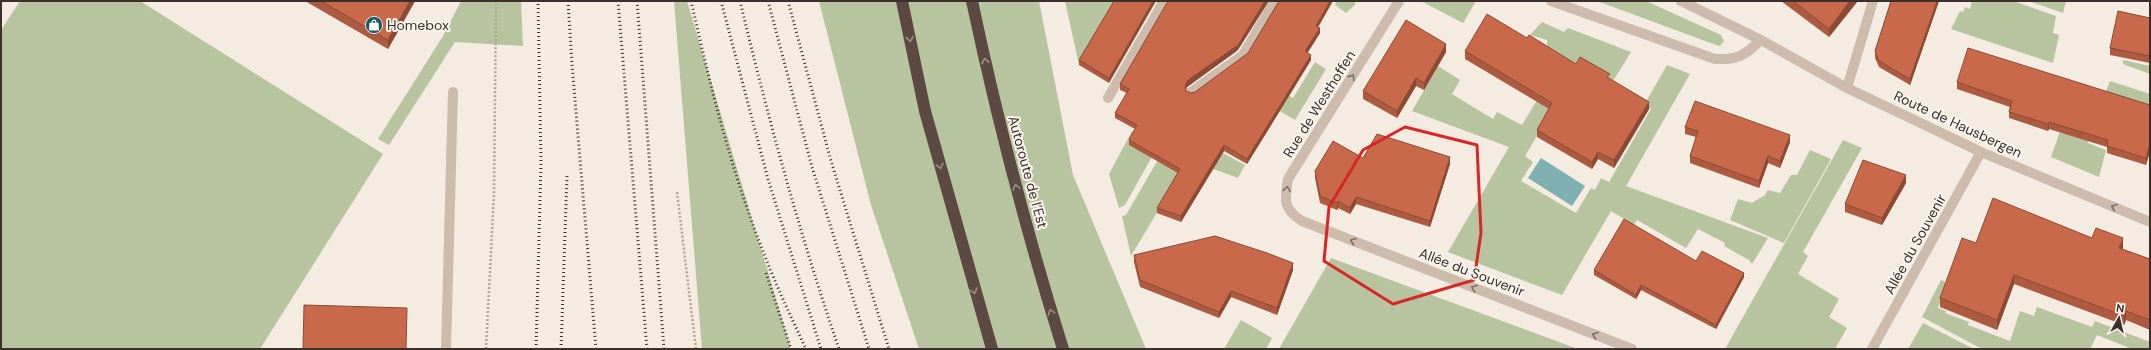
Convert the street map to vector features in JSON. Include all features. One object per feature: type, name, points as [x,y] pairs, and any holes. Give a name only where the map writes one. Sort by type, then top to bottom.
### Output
[{"type":"highway","points":[[902,1],[924,111],[992,349]]},
{"type":"highway","name":"Autoroute de l’Est","points":[[972,1],[993,101],[1042,282],[1063,349]]},
{"type":"street","points":[[1108,98],[1164,1]]},
{"type":"street","points":[[1191,92],[1244,55],[1276,1]]},
{"type":"street","name":"Rue de Westhoffen","points":[[1302,221],[1291,214],[1286,205],[1288,179],[1399,1]]},
{"type":"street","points":[[1551,1],[1715,59],[1738,58],[1747,53],[1761,40]]},
{"type":"street","name":"Route de Hausbergen","points":[[1681,1],[1761,40],[1847,88],[1981,152],[2150,222]]},
{"type":"street","points":[[1847,88],[1873,1]]},
{"type":"street","points":[[446,349],[453,92]]},
{"type":"street","name":"Allée du Souvenir","points":[[1872,349],[1981,152]]},
{"type":"street","name":"Allée du Souvenir","points":[[1302,221],[1632,349]]},
{"type":"path","points":[[486,349],[494,193],[496,1]]},
{"type":"path","points":[[677,192],[696,349]]},
{"type":"highlighted area","points":[[1405,127],[1477,145],[1481,233],[1474,280],[1393,304],[1324,261],[1329,207],[1363,150]]},
{"type":"green space","points":[[20,1],[140,1],[383,154],[260,349],[1,349],[1,30]]},
{"type":"green space","points":[[461,1],[521,1],[523,46],[455,42],[389,145],[378,139],[443,36]]},
{"type":"green space","points":[[674,1],[687,1],[791,349],[702,349]]},
{"type":"green space","points":[[819,1],[1039,1],[1073,175],[1146,349],[919,349],[871,205]]},
{"type":"green space","points":[[1065,1],[1117,1],[1079,65]]},
{"type":"green space","points":[[1337,1],[1355,1],[1355,5],[1346,13],[1335,5]]},
{"type":"green space","points":[[1421,1],[1476,1],[1463,23]]},
{"type":"green space","points":[[1597,1],[1646,1],[1721,35],[1724,41],[1720,46],[1716,45]]},
{"type":"green space","points":[[1972,1],[2013,1],[2056,16],[2053,33],[2059,35],[2053,63],[1951,29],[1960,11],[1963,12],[1965,7],[1970,9]]},
{"type":"green space","points":[[2028,1],[2066,1],[2063,13]]},
{"type":"green space","points":[[1542,22],[1564,32],[1568,28],[1631,52],[1613,81],[1580,62],[1525,156],[1533,162],[1521,181],[1576,213],[1591,188],[1595,190],[1601,178],[1609,182],[1651,109],[1644,105],[1667,65],[1690,74],[1626,186],[1768,238],[1752,264],[1749,260],[1724,246],[1725,243],[1698,229],[1686,248],[1637,220],[1634,225],[1611,211],[1562,295],[1448,252],[1509,147],[1412,111],[1438,66],[1460,80],[1452,94],[1493,119],[1497,112],[1522,125],[1561,60],[1547,52],[1547,40],[1530,35]]},
{"type":"green space","points":[[2123,60],[2150,66],[2150,74],[2123,64]]},
{"type":"green space","points":[[1315,62],[1326,69],[1295,120],[1273,107],[1243,69],[1293,98]]},
{"type":"green space","points":[[2110,81],[2150,94],[2150,109],[2105,94]]},
{"type":"green space","points":[[2071,100],[2098,109],[2088,143],[2106,150],[2099,177],[2051,157]]},
{"type":"green space","points":[[1132,131],[1158,146],[1125,205],[1119,208],[1109,174]]},
{"type":"green space","points":[[1843,140],[1862,148],[1803,252],[1808,256],[1798,274],[1839,299],[1829,317],[1847,328],[1835,349],[1725,349]]},
{"type":"green space","points":[[1201,141],[1245,165],[1238,178],[1189,160]]},
{"type":"green space","points":[[1810,150],[1831,159],[1784,243],[1730,220],[1738,199],[1752,203],[1765,195],[1768,190],[1780,193],[1791,175],[1797,175]]},
{"type":"green space","points":[[1163,151],[1183,169],[1131,256],[1122,216],[1126,215]]},
{"type":"green space","points":[[1331,258],[1578,349],[1279,349]]},
{"type":"green space","points":[[1941,280],[1947,283],[1938,308],[1946,311],[1945,313],[1969,322],[1968,325],[2010,341],[2020,311],[2034,316],[2037,307],[2092,327],[2095,321],[2150,342],[2150,349],[2132,349],[2097,335],[2090,349],[1982,349],[1922,317]]},
{"type":"green space","points":[[1241,320],[1272,338],[1266,349],[1224,349]]},
{"type":"green space","points":[[1923,323],[1974,349],[1908,349]]},
{"type":"water","points":[[1541,158],[1585,186],[1572,206],[1528,178]]},
{"type":"building","name":"Homebox","points":[[321,1],[410,1],[388,40]]},
{"type":"building","points":[[1114,1],[1153,1],[1109,78],[1079,60]]},
{"type":"building","points":[[1168,1],[1265,1],[1238,45],[1187,81],[1185,87],[1186,91],[1191,93],[1195,92],[1248,53],[1279,1],[1330,1],[1316,26],[1320,28],[1305,51],[1311,55],[1247,159],[1224,145],[1181,216],[1157,208],[1180,169],[1129,140],[1137,125],[1115,113],[1129,89],[1120,84]]},
{"type":"building","points":[[1793,1],[1850,1],[1829,29]]},
{"type":"building","points":[[1891,1],[1937,1],[1910,79],[1879,61],[1875,51]]},
{"type":"building","points":[[2118,11],[2150,18],[2150,56],[2110,48]]},
{"type":"building","points":[[1487,14],[1527,38],[1529,35],[1576,64],[1580,57],[1610,74],[1607,77],[1649,102],[1614,160],[1598,152],[1592,162],[1537,130],[1552,103],[1465,51]]},
{"type":"building","points":[[1406,20],[1446,44],[1424,83],[1416,78],[1397,111],[1363,91]]},
{"type":"building","points":[[1968,48],[2150,105],[2150,144],[2146,158],[2107,146],[2108,140],[2049,122],[2048,124],[2009,112],[2012,101],[1957,82]]},
{"type":"building","points":[[1695,101],[1790,135],[1780,161],[1768,156],[1759,181],[1690,156],[1698,131],[1685,127]]},
{"type":"building","points":[[1377,134],[1450,157],[1430,221],[1356,197],[1350,208],[1338,201],[1337,203],[1320,196],[1315,171],[1333,141],[1363,158]]},
{"type":"building","points":[[1863,160],[1906,175],[1882,218],[1845,204]]},
{"type":"building","points":[[1993,198],[2092,238],[2096,228],[2123,238],[2119,248],[2150,259],[2150,320],[2126,311],[2124,316],[2014,275],[1997,320],[1940,298],[1962,238],[1976,243]]},
{"type":"building","points":[[1624,219],[1696,261],[1702,251],[1744,273],[1716,325],[1641,285],[1636,295],[1594,270]]},
{"type":"building","points":[[1215,236],[1293,263],[1277,308],[1231,291],[1219,312],[1140,280],[1134,255]]},
{"type":"building","points":[[304,305],[407,308],[406,349],[303,349]]},
{"type":"railway","points":[[536,349],[541,163],[538,1]]},
{"type":"railway","points":[[568,1],[596,349]]},
{"type":"railway","points":[[618,1],[647,349]]},
{"type":"railway","points":[[637,1],[664,349]]},
{"type":"railway","points":[[691,1],[713,94],[730,156],[771,272],[806,349]]},
{"type":"railway","points":[[721,1],[768,179],[821,349]]},
{"type":"railway","points":[[740,1],[785,176],[839,349]]},
{"type":"railway","points":[[768,1],[812,167],[869,349]]},
{"type":"railway","points":[[788,1],[831,161],[889,349]]},
{"type":"railway","points":[[561,349],[567,176]]},
{"type":"railway","points":[[766,273],[791,349]]},
{"type":"place","name":"Homebox","points":[[374,25]]}]
